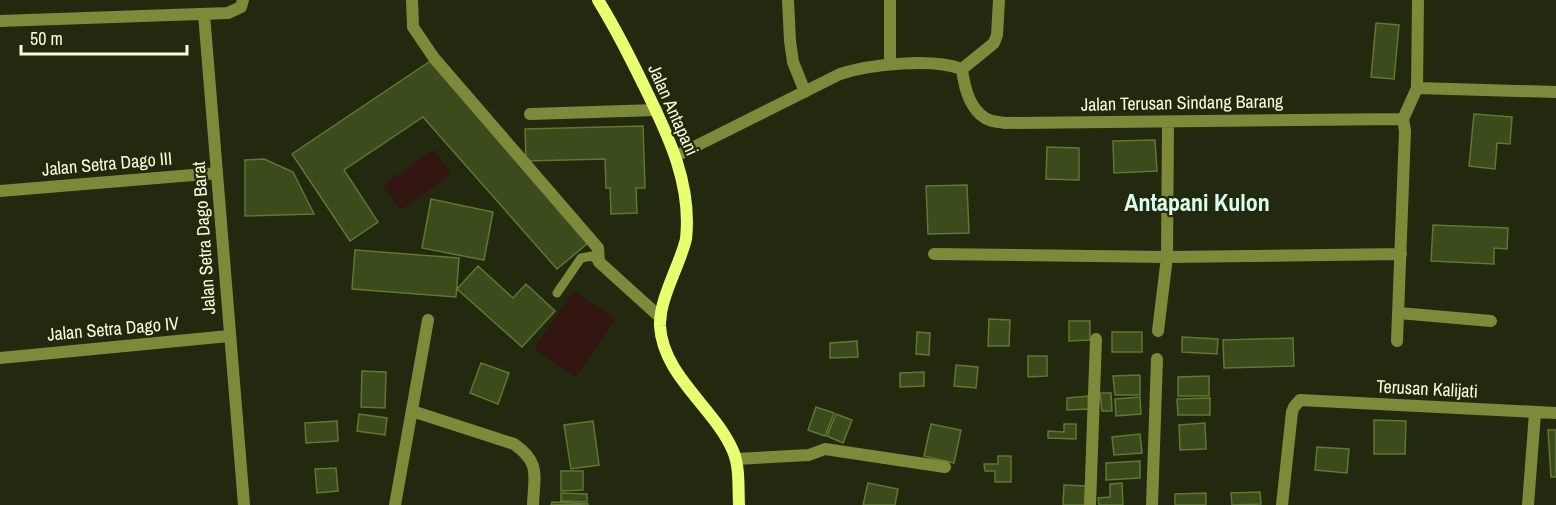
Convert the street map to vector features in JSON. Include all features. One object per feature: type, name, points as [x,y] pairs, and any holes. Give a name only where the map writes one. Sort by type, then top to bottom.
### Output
[{"type":"street","points":[[0,21],[228,13],[241,7],[243,0]]},
{"type":"street","points":[[412,0],[413,27],[434,58],[598,248],[598,262],[661,318]]},
{"type":"street","name":"Jalan Antapani","points":[[598,0],[620,36],[656,110],[676,156],[684,183],[687,228],[683,250],[663,307],[661,318],[663,343],[680,376],[719,426],[736,459],[739,505]]},
{"type":"street","points":[[788,0],[793,62],[805,92]]},
{"type":"street","points":[[890,0],[890,64]]},
{"type":"street","points":[[676,156],[840,74],[856,69],[890,64],[950,64],[963,69],[994,43],[998,35],[999,0]]},
{"type":"street","points":[[1397,341],[1405,131],[1403,119],[1417,88],[1418,0]]},
{"type":"street","name":"Jalan Setra Dago Barat","points":[[204,14],[244,505]]},
{"type":"street","name":"Jalan Terusan Sindang Barang","points":[[963,69],[965,88],[974,106],[985,118],[995,122],[1403,119]]},
{"type":"street","points":[[1417,88],[1556,92]]},
{"type":"street","points":[[530,114],[656,110]]},
{"type":"street","points":[[1158,331],[1167,256],[1168,122]]},
{"type":"street","name":"Jalan Setra Dago III","points":[[0,191],[217,173]]},
{"type":"street","points":[[934,254],[1167,256],[1401,254]]},
{"type":"street","points":[[1399,313],[1491,321]]},
{"type":"street","points":[[395,505],[428,320]]},
{"type":"street","name":"Jalan Setra Dago IV","points":[[0,358],[229,336]]},
{"type":"street","points":[[1090,505],[1096,339]]},
{"type":"street","points":[[1152,505],[1157,359]]},
{"type":"street","name":"Terusan Kalijati","points":[[1282,505],[1292,412],[1296,403],[1306,399],[1556,413]]},
{"type":"street","points":[[412,411],[514,444],[523,450],[531,459],[534,467],[532,505]]},
{"type":"street","points":[[1528,505],[1535,413]]},
{"type":"street","points":[[736,459],[809,455],[825,449],[945,467]]},
{"type":"lane","points":[[557,293],[581,258],[592,256],[598,262]]},
{"type":"shaded area","points":[[433,150],[451,174],[401,210],[383,186]]},
{"type":"shaded area","points":[[574,291],[615,319],[576,377],[534,349]]},
{"type":"building","points":[[1376,23],[1399,25],[1394,79],[1371,77]]},
{"type":"building","points":[[432,60],[588,243],[557,269],[423,117],[344,170],[378,222],[350,241],[292,154]]},
{"type":"building","points":[[1474,114],[1512,117],[1510,144],[1497,143],[1495,169],[1469,166]]},
{"type":"building","points":[[643,126],[645,188],[636,188],[637,213],[611,214],[610,188],[606,188],[605,159],[526,161],[525,129]]},
{"type":"building","points":[[1155,140],[1157,171],[1114,173],[1113,141]]},
{"type":"building","points":[[1047,147],[1079,148],[1079,180],[1046,179]]},
{"type":"building","points":[[264,159],[293,172],[314,214],[245,216],[245,160]]},
{"type":"building","points":[[967,185],[969,233],[928,234],[926,186]]},
{"type":"building","points":[[431,199],[493,212],[484,260],[422,248]]},
{"type":"building","points":[[1433,225],[1508,228],[1507,249],[1494,248],[1494,264],[1431,261]]},
{"type":"building","points":[[355,250],[459,258],[456,297],[352,289]]},
{"type":"building","points":[[478,266],[513,298],[526,284],[555,311],[522,347],[457,289]]},
{"type":"building","points":[[989,319],[1010,320],[1009,346],[988,346]]},
{"type":"building","points":[[1069,321],[1090,321],[1090,340],[1069,341]]},
{"type":"building","points":[[917,332],[930,333],[929,355],[916,354]]},
{"type":"building","points":[[1112,332],[1142,332],[1142,352],[1112,352]]},
{"type":"building","points":[[1182,337],[1218,339],[1217,354],[1182,352]]},
{"type":"building","points":[[1293,338],[1294,366],[1224,368],[1223,340]]},
{"type":"building","points":[[857,341],[858,357],[830,358],[830,343]]},
{"type":"building","points":[[1028,356],[1047,356],[1047,376],[1028,377]]},
{"type":"building","points":[[481,363],[509,373],[498,404],[470,393]]},
{"type":"building","points":[[956,365],[978,367],[976,388],[954,386]]},
{"type":"building","points":[[362,371],[386,372],[385,408],[361,407]]},
{"type":"building","points":[[924,372],[924,386],[900,387],[900,373]]},
{"type":"building","points":[[1140,375],[1140,395],[1115,395],[1113,376]]},
{"type":"building","points":[[1209,376],[1209,396],[1178,396],[1178,377]]},
{"type":"building","points":[[1100,393],[1111,393],[1112,411],[1102,411]]},
{"type":"building","points":[[1088,396],[1089,409],[1067,410],[1067,398]]},
{"type":"building","points":[[1140,397],[1141,414],[1116,416],[1115,399]]},
{"type":"building","points":[[1210,398],[1210,415],[1178,415],[1177,399]]},
{"type":"building","points":[[816,407],[834,413],[825,436],[808,430]]},
{"type":"building","points":[[359,414],[387,418],[385,435],[357,431]]},
{"type":"building","points":[[836,414],[852,420],[843,443],[827,436]]},
{"type":"building","points":[[1374,420],[1406,421],[1405,454],[1374,454]]},
{"type":"building","points":[[337,421],[338,441],[306,443],[305,423]]},
{"type":"building","points":[[593,421],[599,465],[571,469],[564,425]]},
{"type":"building","points":[[1205,423],[1206,449],[1180,450],[1179,425]]},
{"type":"building","points":[[931,424],[961,430],[954,463],[924,456]]},
{"type":"building","points":[[1064,424],[1076,424],[1076,439],[1048,438],[1048,431],[1064,432]]},
{"type":"building","points":[[1548,430],[1556,430],[1556,477],[1551,477]]},
{"type":"building","points":[[1140,434],[1142,453],[1114,455],[1112,437]]},
{"type":"building","points":[[1317,447],[1349,449],[1347,473],[1315,470]]},
{"type":"building","points":[[998,456],[1011,456],[1011,482],[995,482],[995,471],[985,471],[984,464],[998,464]]},
{"type":"building","points":[[1140,461],[1140,478],[1106,480],[1106,463]]},
{"type":"building","points":[[336,468],[338,491],[317,493],[315,469]]},
{"type":"building","points":[[561,471],[583,471],[583,490],[561,491]]},
{"type":"building","points":[[868,483],[898,489],[895,505],[863,505]]},
{"type":"building","points":[[1122,483],[1123,505],[1099,505],[1098,498],[1110,497],[1110,484]]},
{"type":"building","points":[[1064,485],[1086,486],[1085,505],[1063,505]]},
{"type":"building","points":[[1260,492],[1261,504],[1232,505],[1231,493]]},
{"type":"building","points":[[561,493],[587,494],[587,502],[561,501]]},
{"type":"building","points":[[1206,493],[1206,505],[1175,505],[1175,494]]},
{"type":"building","points":[[552,502],[589,504],[551,505]]},
{"type":"district","name":"Antapani Kulon","points":[[1197,203]]}]
